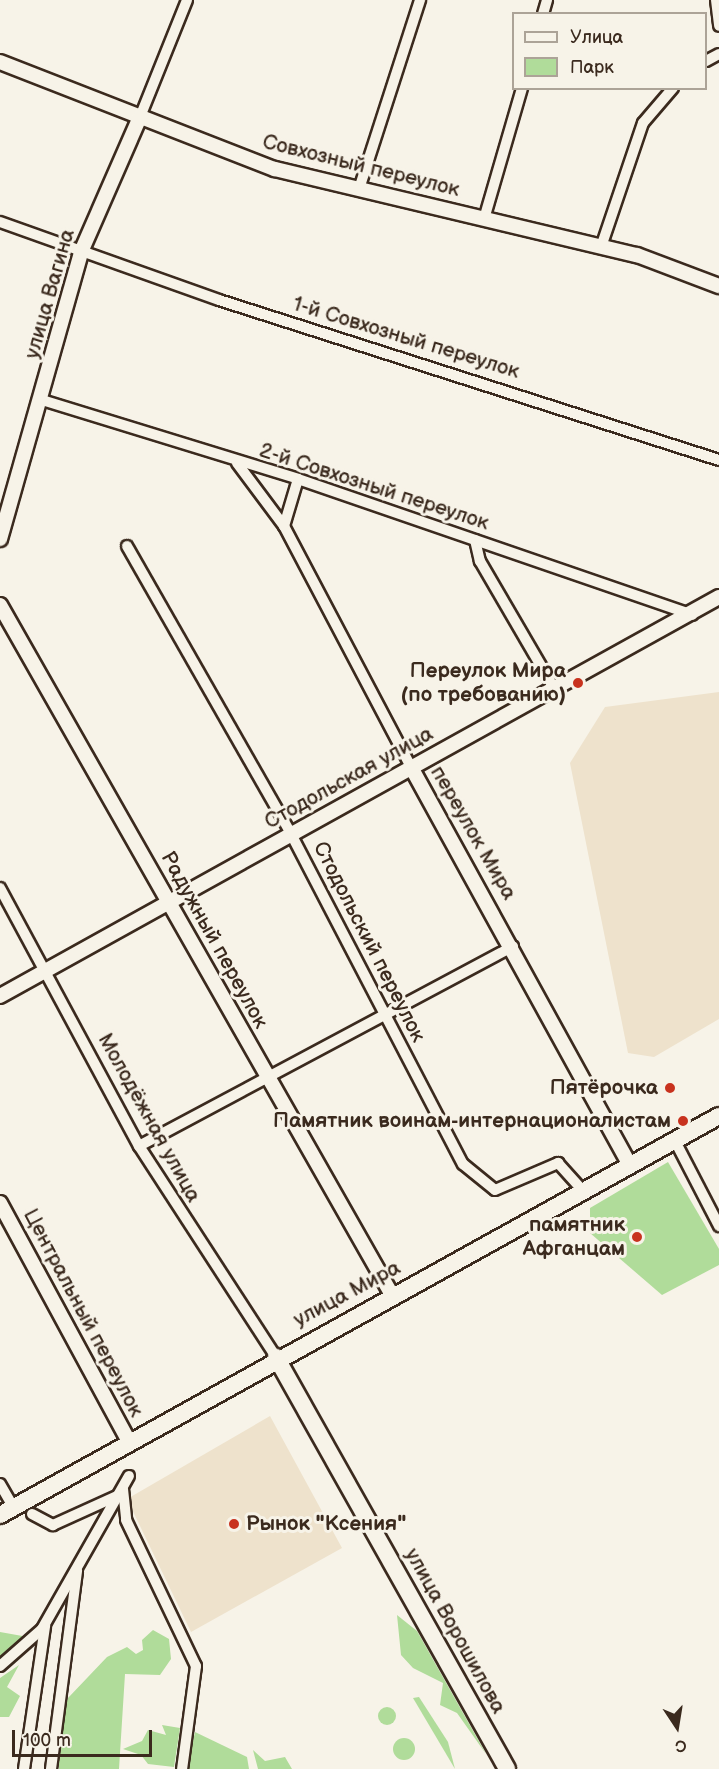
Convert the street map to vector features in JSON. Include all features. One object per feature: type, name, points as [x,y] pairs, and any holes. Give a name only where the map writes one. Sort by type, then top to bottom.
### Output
[{"type":"main road","name":"улица Мира","points":[[7,1512],[276,1357],[675,1142],[719,1116]]},
{"type":"main road","name":"улица Ворошилова","points":[[276,1357],[507,1769]]},
{"type":"street","name":"улица Вагина","points":[[0,539],[42,400],[81,252],[140,117],[187,0]]},
{"type":"street","points":[[359,189],[420,0]]},
{"type":"street","points":[[716,0],[719,26]]},
{"type":"street","name":"Совхозный переулок","points":[[0,62],[275,169],[601,247],[719,286]]},
{"type":"street","points":[[484,219],[521,90]]},
{"type":"street","points":[[601,247],[643,123],[672,90]]},
{"type":"street","name":"1-й Совхозный переулок","points":[[0,222],[81,252],[719,460]]},
{"type":"street","name":"2-й Совхозный переулок","points":[[42,400],[237,463],[298,479],[692,616]]},
{"type":"street","name":"переулок Мира","points":[[237,463],[284,526],[411,767],[513,946],[630,1166]]},
{"type":"street","points":[[284,526],[298,479]]},
{"type":"street","points":[[475,540],[480,561],[554,688]]},
{"type":"street","name":"Стодольский переулок","points":[[127,546],[291,834],[385,1016],[476,1179],[495,1190],[558,1164],[583,1191]]},
{"type":"street","name":"Стодольская улица","points":[[0,996],[554,688],[692,616],[719,597]]},
{"type":"street","name":"Радужный переулок","points":[[0,605],[392,1295]]},
{"type":"street","name":"Молодёжная улица","points":[[0,888],[139,1146],[276,1357]]},
{"type":"street","points":[[139,1146],[268,1080],[513,946]]},
{"type":"street","points":[[675,1142],[719,1226]]},
{"type":"street","name":"Центральный переулок","points":[[0,1203],[130,1443]]},
{"type":"street","points":[[0,1665],[47,1620],[129,1476]]},
{"type":"street","points":[[0,1484],[7,1512]]},
{"type":"street","points":[[32,1514],[53,1525],[120,1492]]},
{"type":"street","points":[[120,1492],[126,1520],[196,1666],[182,1769]]},
{"type":"street","points":[[51,1769],[79,1562]]},
{"type":"street","points":[[24,1769],[47,1620]]},
{"type":"shaded area","points":[[719,692],[719,1019],[654,1057],[628,1053],[570,763],[605,707]]},
{"type":"shaded area","name":"Рынок \"Ксения\"","points":[[270,1416],[342,1548],[191,1632],[127,1499]]},
{"type":"green space","points":[[668,1162],[719,1249],[719,1265],[662,1295],[590,1233],[590,1208]]},
{"type":"green space","points":[[397,1615],[417,1631],[486,1754],[457,1713],[440,1705],[443,1683],[413,1668],[401,1655]]},
{"type":"green space","points":[[153,1630],[169,1639],[171,1659],[160,1675],[125,1674],[119,1769],[59,1769],[59,1724],[68,1698],[107,1657],[127,1647],[136,1654],[143,1650],[142,1640]]},
{"type":"green space","points":[[0,1632],[28,1637],[0,1661]]},
{"type":"green space","points":[[19,1665],[7,1687],[20,1696],[9,1717],[0,1717],[0,1678]]},
{"type":"green space","points":[[419,1697],[448,1742],[455,1769],[413,1698]]},
{"type":"green space","points":[[387,1707],[393,1710],[396,1716],[393,1722],[387,1725],[381,1722],[378,1716],[381,1710]]},
{"type":"green space","points":[[162,1725],[180,1728],[174,1767],[148,1764],[141,1755],[123,1749],[142,1741],[148,1730],[166,1735]]},
{"type":"green space","points":[[195,1732],[247,1757],[249,1769],[187,1769]]},
{"type":"green space","points":[[404,1738],[412,1741],[415,1749],[412,1757],[404,1760],[396,1757],[393,1749],[396,1741]]},
{"type":"green space","points":[[253,1750],[265,1761],[285,1757],[292,1769],[258,1769]]},
{"type":"place","name":"Переулок Мира (по требованию)","points":[[578,683]]},
{"type":"place","name":"Пятёрочка","points":[[670,1088]]},
{"type":"place","name":"Памятник воинам‐интернационалистам","points":[[683,1121]]},
{"type":"place","name":"памятник Афганцам","points":[[637,1237]]},
{"type":"place","name":"Рынок \"Ксения\"","points":[[234,1524]]}]
